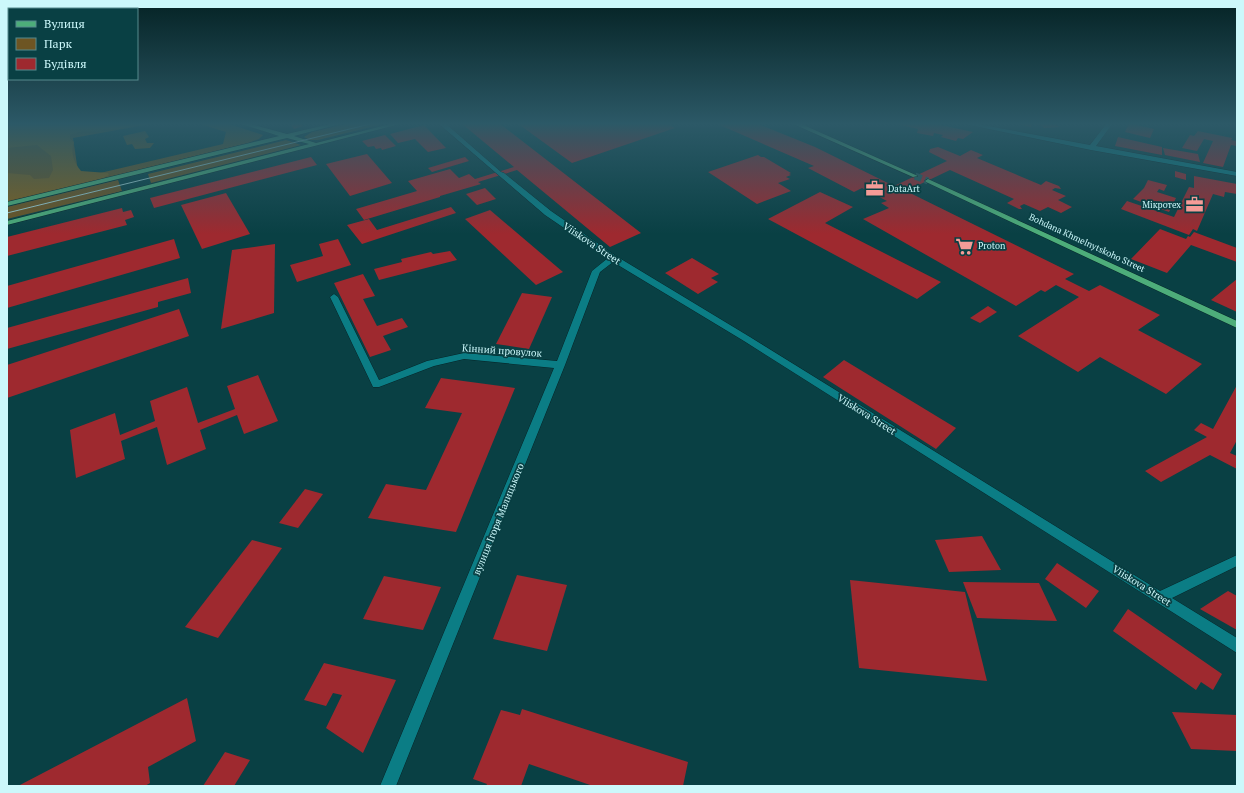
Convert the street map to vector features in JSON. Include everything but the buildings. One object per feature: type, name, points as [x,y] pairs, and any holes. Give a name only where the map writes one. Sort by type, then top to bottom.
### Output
[{"type":"main road","points":[[7,204],[190,160]]},
{"type":"main road","points":[[7,223],[257,160]]},
{"type":"main road","points":[[879,160],[916,176]]},
{"type":"main road","points":[[138,173],[143,189]]},
{"type":"main road","name":"Bohdana Khmelnytskoho Street","points":[[928,181],[1237,325]]},
{"type":"street","name":"Viiskova Street","points":[[485,160],[548,213],[613,258],[747,339],[1237,646]]},
{"type":"street","points":[[1159,160],[1237,174]]},
{"type":"street","name":"вулиця Ігоря Малицького","points":[[388,786],[560,365],[596,271],[613,258]]},
{"type":"street","name":"Кінний провулок","points":[[334,297],[376,385],[419,367],[449,358],[464,356],[560,365]]},
{"type":"street","points":[[1160,597],[1237,560]]},
{"type":"green space","points":[[7,160],[76,160],[79,178],[155,160],[179,160],[7,202]]},
{"type":"green space","points":[[205,160],[242,160],[151,183],[148,174]]},
{"type":"green space","points":[[118,180],[122,191],[7,219],[7,207]]},
{"type":"shaded area","points":[[52,160],[74,160],[81,171],[108,173],[109,175],[101,179],[7,201],[7,173],[30,175],[34,179],[49,178],[53,170]]},
{"type":"tunnel","points":[[915,176],[928,181]]},
{"type":"tram line","points":[[7,213],[223,160]]},
{"type":"place","name":"DataArt","points":[[875,189]]},
{"type":"place","name":"Мікротех","points":[[1194,205]]},
{"type":"place","name":"Proton","points":[[965,246]]}]
